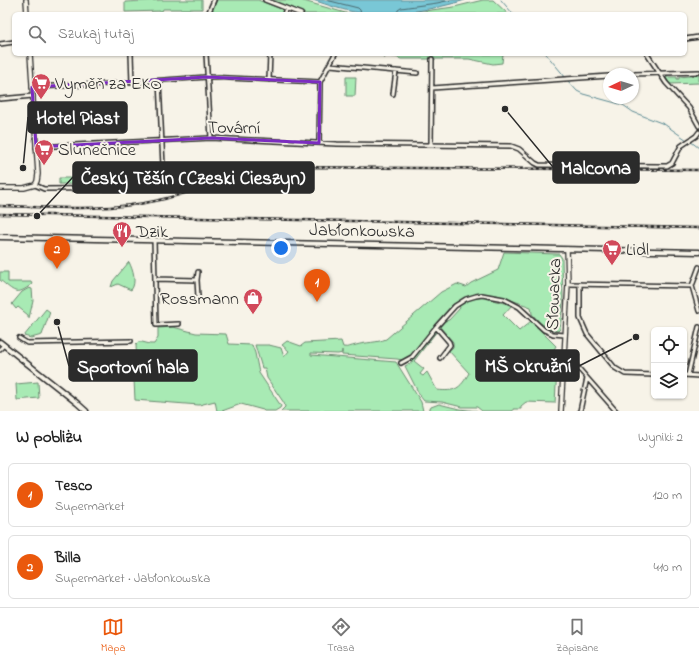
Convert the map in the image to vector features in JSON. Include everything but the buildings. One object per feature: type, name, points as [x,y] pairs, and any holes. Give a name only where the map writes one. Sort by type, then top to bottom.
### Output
[{"type":"main road","name":"Jabłonkowska","points":[[0,237],[154,239],[367,246],[699,252]]},
{"type":"main road","points":[[0,342],[73,399],[86,411]]},
{"type":"street","points":[[26,0],[27,12]]},
{"type":"street","points":[[209,12],[214,0]]},
{"type":"street","points":[[265,0],[296,12]]},
{"type":"street","points":[[285,12],[286,8]]},
{"type":"street","points":[[687,38],[699,37]]},
{"type":"street","points":[[0,44],[12,42]]},
{"type":"street","points":[[30,56],[38,174],[35,185]]},
{"type":"street","points":[[130,56],[132,83]]},
{"type":"street","points":[[206,56],[211,138]]},
{"type":"street","points":[[269,80],[270,56]]},
{"type":"street","points":[[319,143],[320,82],[334,56]]},
{"type":"street","points":[[649,56],[666,83],[689,108],[699,126]]},
{"type":"street","points":[[431,144],[432,59]]},
{"type":"street","points":[[330,65],[417,73]]},
{"type":"street","points":[[393,94],[396,71]]},
{"type":"street","points":[[639,74],[699,72]]},
{"type":"street","points":[[432,88],[603,76]]},
{"type":"street","points":[[32,87],[132,83],[207,77],[320,82]]},
{"type":"street","points":[[0,188],[24,188],[35,185],[44,189],[164,187],[159,81]]},
{"type":"street","points":[[0,99],[33,96]]},
{"type":"street","name":"Tovární","points":[[36,147],[211,138],[319,143],[511,146],[519,149],[539,165],[667,166],[672,163],[681,146],[691,140],[699,132]]},
{"type":"street","points":[[154,239],[156,325],[180,324]]},
{"type":"street","name":"Słowacka","points":[[561,411],[568,284],[568,249]]},
{"type":"street","points":[[699,266],[692,286],[699,311]]},
{"type":"street","points":[[198,272],[198,297]]},
{"type":"street","points":[[155,279],[197,280]]},
{"type":"street","points":[[568,284],[692,286]]},
{"type":"street","points":[[580,284],[580,318],[587,334],[615,368],[625,374],[651,375]]},
{"type":"street","points":[[402,363],[412,357],[436,327],[456,306],[471,297],[482,295],[504,299],[519,307],[544,330],[553,334],[565,336]]},
{"type":"street","points":[[436,327],[450,345],[440,358]]},
{"type":"street","points":[[699,327],[688,375],[699,376]]},
{"type":"street","points":[[19,338],[27,343],[131,341]]},
{"type":"street","points":[[0,349],[4,346]]},
{"type":"street","points":[[573,362],[616,411]]},
{"type":"street","points":[[580,411],[587,378]]},
{"type":"highlighted area","points":[[207,77],[320,82],[319,143],[211,138],[36,147],[32,87]]},
{"type":"green space","points":[[202,0],[202,9],[163,9],[162,11],[125,12],[125,2]]},
{"type":"green space","points":[[217,0],[258,0],[284,10],[284,12],[212,12]]},
{"type":"green space","points":[[268,0],[300,0],[342,12],[300,12]]},
{"type":"green space","points":[[483,0],[493,0],[506,12],[417,12],[454,7]]},
{"type":"green space","points":[[385,56],[503,56],[502,63],[493,64],[469,59],[401,59]]},
{"type":"green space","points":[[699,75],[699,83],[670,84],[666,78],[677,77],[677,79],[679,79],[679,77]]},
{"type":"green space","points":[[346,77],[356,77],[355,96],[346,96]]},
{"type":"green space","points":[[59,178],[118,178],[118,185],[59,184]]},
{"type":"green space","points":[[504,252],[559,254],[562,258],[563,302],[560,329],[558,331],[550,329],[540,323],[532,314],[531,307],[497,295],[478,294],[492,300],[512,305],[503,315],[519,331],[531,321],[556,346],[549,358],[551,363],[557,368],[555,403],[526,402],[521,406],[521,409],[513,409],[513,411],[482,411],[477,407],[462,407],[442,402],[424,401],[405,366],[413,362],[397,359],[342,355],[342,353],[311,353],[311,355],[396,362],[421,402],[423,411],[281,411],[285,407],[284,403],[267,378],[265,368],[262,368],[255,345],[269,345],[281,348],[284,357],[289,351],[282,345],[287,341],[301,346],[305,343],[341,341],[343,347],[346,347],[383,340],[441,292],[457,284],[466,287],[498,270]],"holes":[[[458,302],[460,308],[440,327],[453,342],[453,347],[449,351],[469,373],[463,383],[453,390],[437,390],[427,372],[423,376],[420,374],[424,369],[414,361],[437,331],[434,325],[452,305]]]},
{"type":"green space","points":[[129,262],[134,280],[131,290],[118,284],[111,287],[113,281]]},
{"type":"green space","points":[[0,272],[8,272],[8,282],[31,282],[32,284],[19,291],[12,290],[0,280]]},
{"type":"green space","points":[[29,288],[32,289],[33,301],[28,318],[28,315],[18,307],[16,309],[12,304],[22,292]]},
{"type":"green space","points":[[46,309],[50,312],[42,335],[31,338],[24,336]]},
{"type":"green space","points":[[173,327],[196,333],[226,334],[229,344],[252,345],[259,373],[281,406],[280,408],[275,411],[264,411],[241,404],[222,411],[217,411],[215,401],[199,405],[135,400],[134,380],[137,376],[136,344],[140,342],[154,344],[158,338],[158,328]]},
{"type":"green space","points":[[38,382],[39,398],[17,400],[16,384]]},
{"type":"green space","points":[[439,404],[459,409],[477,411],[429,411],[431,407]]},
{"type":"water","points":[[313,0],[465,0],[440,7],[406,12],[354,12],[336,8]]},
{"type":"waterway","points":[[501,0],[511,12]]},
{"type":"waterway","points":[[548,56],[566,78]]},
{"type":"waterway","points":[[568,81],[577,91],[583,94],[623,105],[633,112],[664,124],[687,140]]},
{"type":"waterway","points":[[690,141],[699,148]]},
{"type":"railway","points":[[0,206],[78,208],[117,207],[172,197],[251,172],[285,167],[699,170]]},
{"type":"railway","points":[[599,174],[624,177]]},
{"type":"railway","points":[[0,214],[699,228]]},
{"type":"place","name":"Vyměň za EKO","points":[[41,100]]},
{"type":"place","name":"Malcovna","points":[[505,109]]},
{"type":"place","name":"Slunečnice","points":[[44,166]]},
{"type":"place","name":"Hotel Piast","points":[[23,168]]},
{"type":"place","name":"Český Těšín (Czeski Cieszyn)","points":[[37,216]]},
{"type":"place","name":"Dzik","points":[[122,248]]},
{"type":"place","name":"Lidl","points":[[612,266]]},
{"type":"place","name":"Billa","points":[[57,269]]},
{"type":"place","name":"Tesco","points":[[317,302]]},
{"type":"place","name":"Rossmann","points":[[253,315]]},
{"type":"place","name":"Sportovní hala","points":[[57,322]]},
{"type":"place","name":"MŠ Okružní","points":[[636,337]]}]
